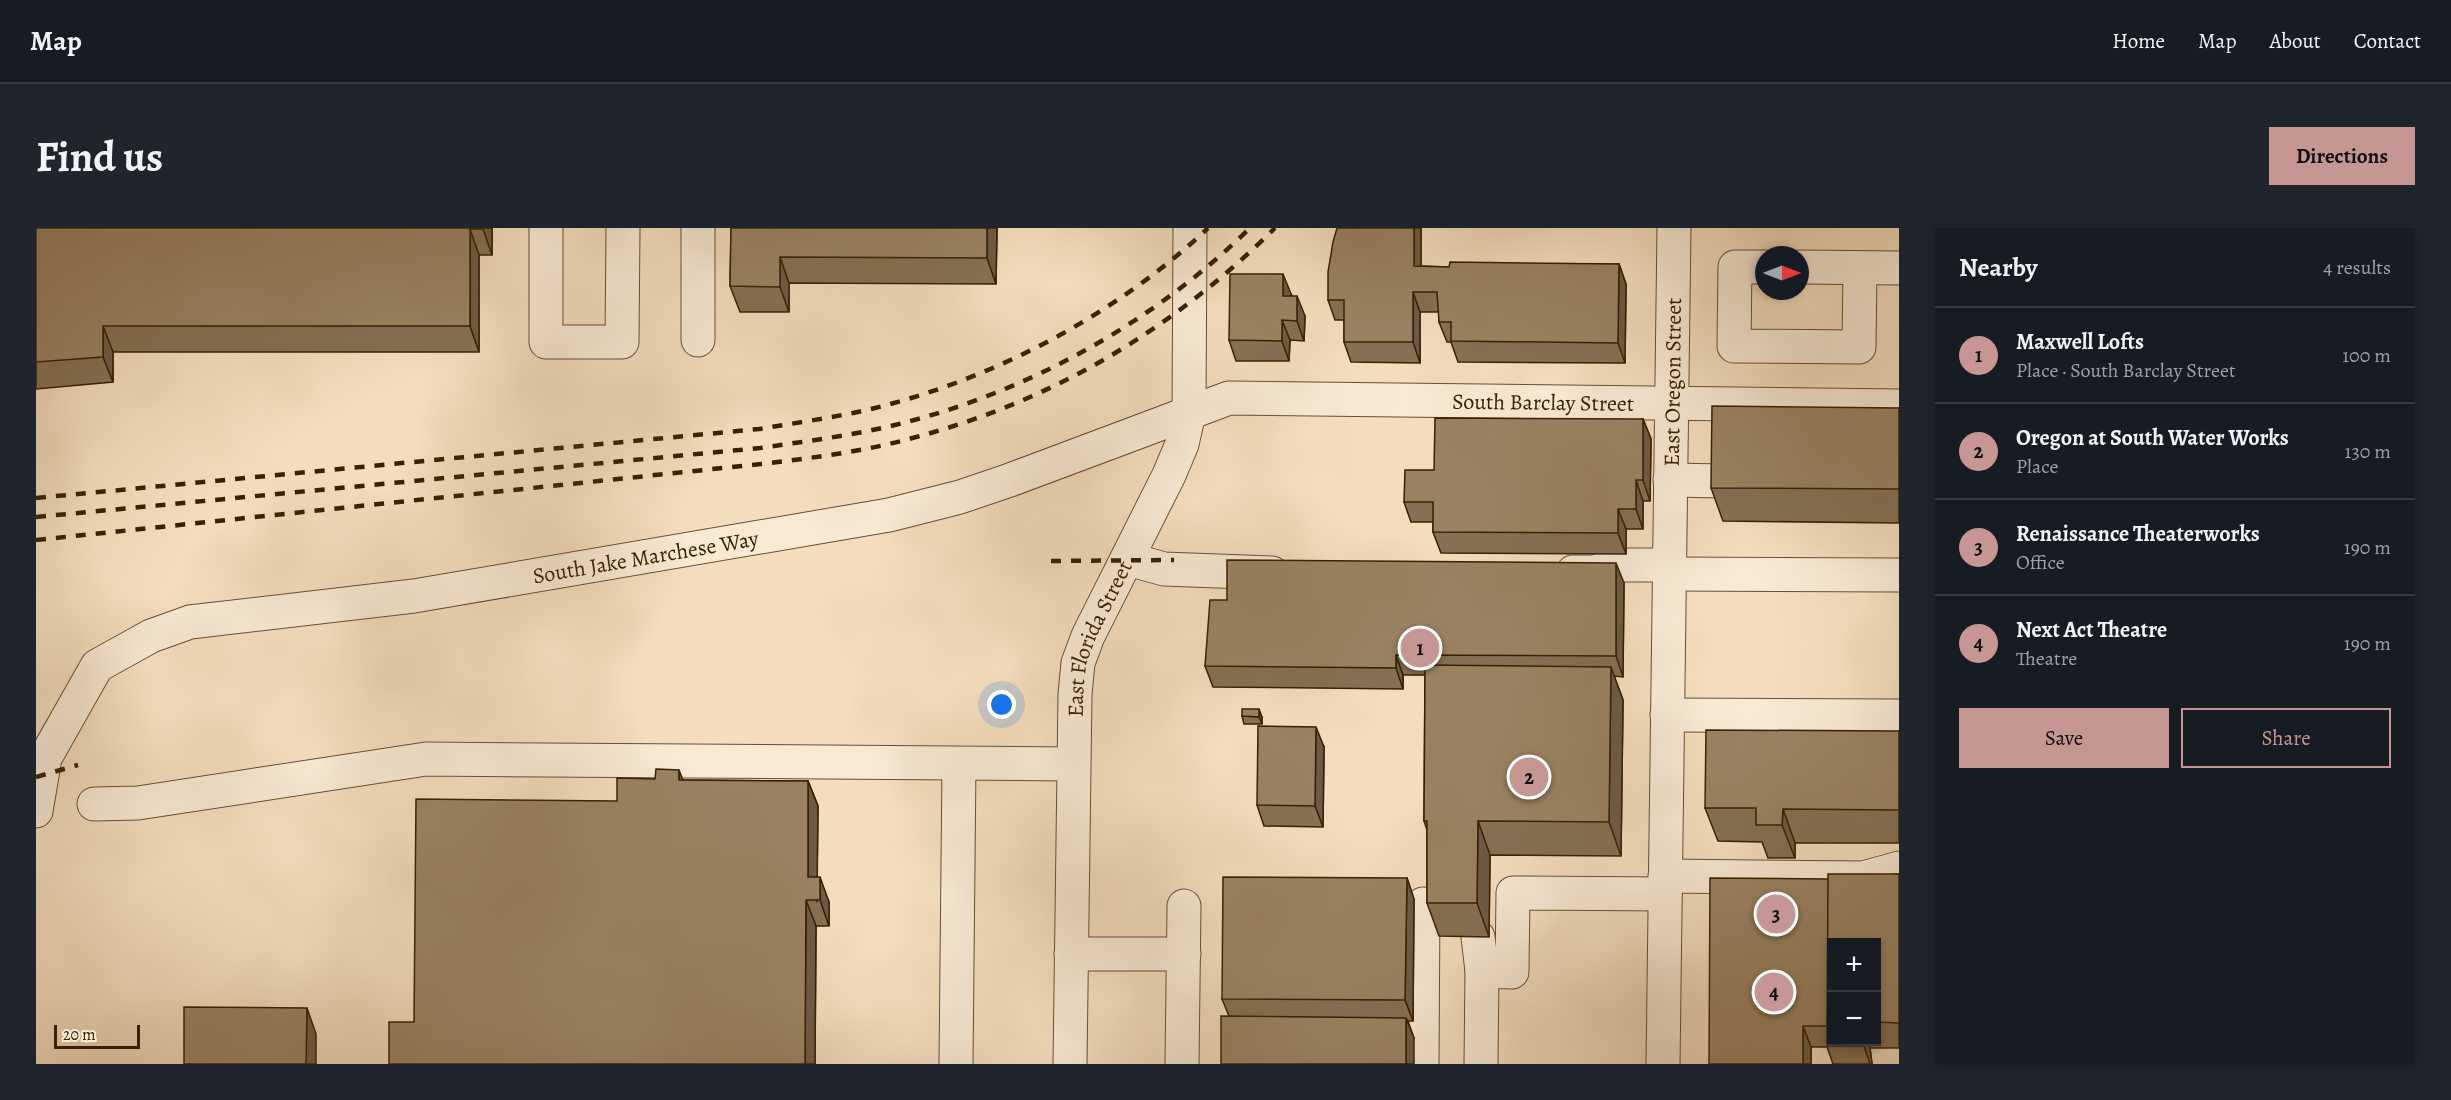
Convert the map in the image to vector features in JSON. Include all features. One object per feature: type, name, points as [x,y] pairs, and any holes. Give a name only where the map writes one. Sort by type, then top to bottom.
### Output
[{"type":"street","points":[[546,228],[546,342],[622,342],[623,228]]},
{"type":"street","points":[[698,228],[698,340]]},
{"type":"street","name":"East Florida Street","points":[[1070,1064],[1073,764],[1078,663],[1088,636],[1169,476],[1182,444],[1189,413],[1191,228]]},
{"type":"street","name":"East Oregon Street","points":[[1663,1064],[1674,228]]},
{"type":"street","points":[[1755,267],[1735,267],[1734,346],[1859,347],[1860,268]]},
{"type":"street","points":[[1809,267],[1899,268]]},
{"type":"street","name":"South Barclay Street","points":[[1189,413],[1229,398],[1899,406]]},
{"type":"street","name":"South Jake Marchese Way","points":[[36,810],[45,758],[97,666],[151,636],[190,621],[414,596],[889,515],[960,497],[1011,480],[1189,413]]},
{"type":"street","points":[[1670,480],[1724,481]]},
{"type":"street","points":[[1547,572],[1594,572],[1617,565],[1669,558],[1899,575]]},
{"type":"street","points":[[1128,559],[1164,568],[1300,573]]},
{"type":"street","points":[[1667,715],[1899,716]]},
{"type":"street","points":[[94,804],[138,802],[426,759],[1073,764]]},
{"type":"street","points":[[956,1064],[959,764]]},
{"type":"street","points":[[1482,971],[1512,972],[1513,893],[1863,878],[1899,868]]},
{"type":"street","points":[[1422,1064],[1423,904]]},
{"type":"street","points":[[1182,1064],[1184,906]]},
{"type":"street","points":[[1478,937],[1482,971],[1481,1064]]},
{"type":"street","points":[[1071,954],[1184,954]]},
{"type":"building","points":[[36,228],[483,229],[470,229],[470,326],[103,326],[103,357],[36,362]]},
{"type":"building","points":[[731,228],[987,228],[987,258],[780,257],[780,287],[730,286]]},
{"type":"building","points":[[1337,228],[1414,228],[1414,266],[1449,267],[1450,262],[1619,264],[1618,343],[1451,341],[1451,322],[1439,322],[1437,292],[1413,292],[1413,342],[1344,342],[1344,300],[1328,300],[1328,272]]},
{"type":"building","points":[[1230,274],[1283,274],[1283,296],[1297,296],[1297,321],[1282,320],[1282,341],[1229,340]]},
{"type":"building","points":[[1712,406],[1899,408],[1899,489],[1711,488]]},
{"type":"building","points":[[1435,418],[1643,419],[1643,480],[1636,480],[1636,509],[1618,509],[1618,533],[1433,532],[1433,502],[1404,502],[1405,470],[1434,470]]},
{"type":"building","points":[[1227,560],[1616,563],[1616,656],[1396,655],[1396,668],[1205,666],[1210,600],[1227,600]]},
{"type":"building","points":[[1425,665],[1611,667],[1609,822],[1478,821],[1477,903],[1427,903],[1427,821],[1424,821]]},
{"type":"building","points":[[1242,709],[1259,709],[1259,717],[1242,716]]},
{"type":"building","points":[[1258,726],[1316,727],[1315,806],[1257,805]]},
{"type":"building","points":[[1706,730],[1899,731],[1899,810],[1783,809],[1782,825],[1756,825],[1756,808],[1705,808]]},
{"type":"building","points":[[656,769],[679,770],[679,780],[808,781],[808,877],[820,877],[820,900],[806,900],[805,1064],[389,1064],[389,1022],[414,1022],[416,799],[617,801],[617,778],[655,779]]},
{"type":"building","points":[[1828,874],[1899,874],[1899,1023],[1881,1022],[1881,938],[1828,938]]},
{"type":"building","points":[[1223,877],[1407,878],[1405,1000],[1222,999]]},
{"type":"building","points":[[1710,878],[1828,879],[1827,1026],[1803,1026],[1803,1064],[1709,1064]]},
{"type":"building","points":[[184,1007],[307,1008],[306,1064],[184,1064]]},
{"type":"building","points":[[1221,1016],[1406,1018],[1406,1064],[1221,1064]]},
{"type":"railway","points":[[36,498],[759,429],[853,413],[901,401],[949,385],[1043,344],[1088,319],[1130,291],[1171,261],[1208,228]]},
{"type":"railway","points":[[36,517],[760,448],[903,423],[998,392],[1089,348],[1174,293],[1250,228]]},
{"type":"railway","points":[[36,540],[761,464],[891,444],[961,424],[1011,405],[1060,383],[1106,358],[1151,330],[1194,299],[1275,228]]},
{"type":"railway","points":[[1051,561],[1174,560]]},
{"type":"railway","points":[[36,777],[78,765]]},
{"type":"place","name":"Maxwell Lofts","points":[[1420,648]]},
{"type":"place","name":"Oregon at South Water Works","points":[[1529,777]]},
{"type":"place","name":"Renaissance Theaterworks","points":[[1776,914]]},
{"type":"place","name":"Next Act Theatre","points":[[1774,992]]}]
